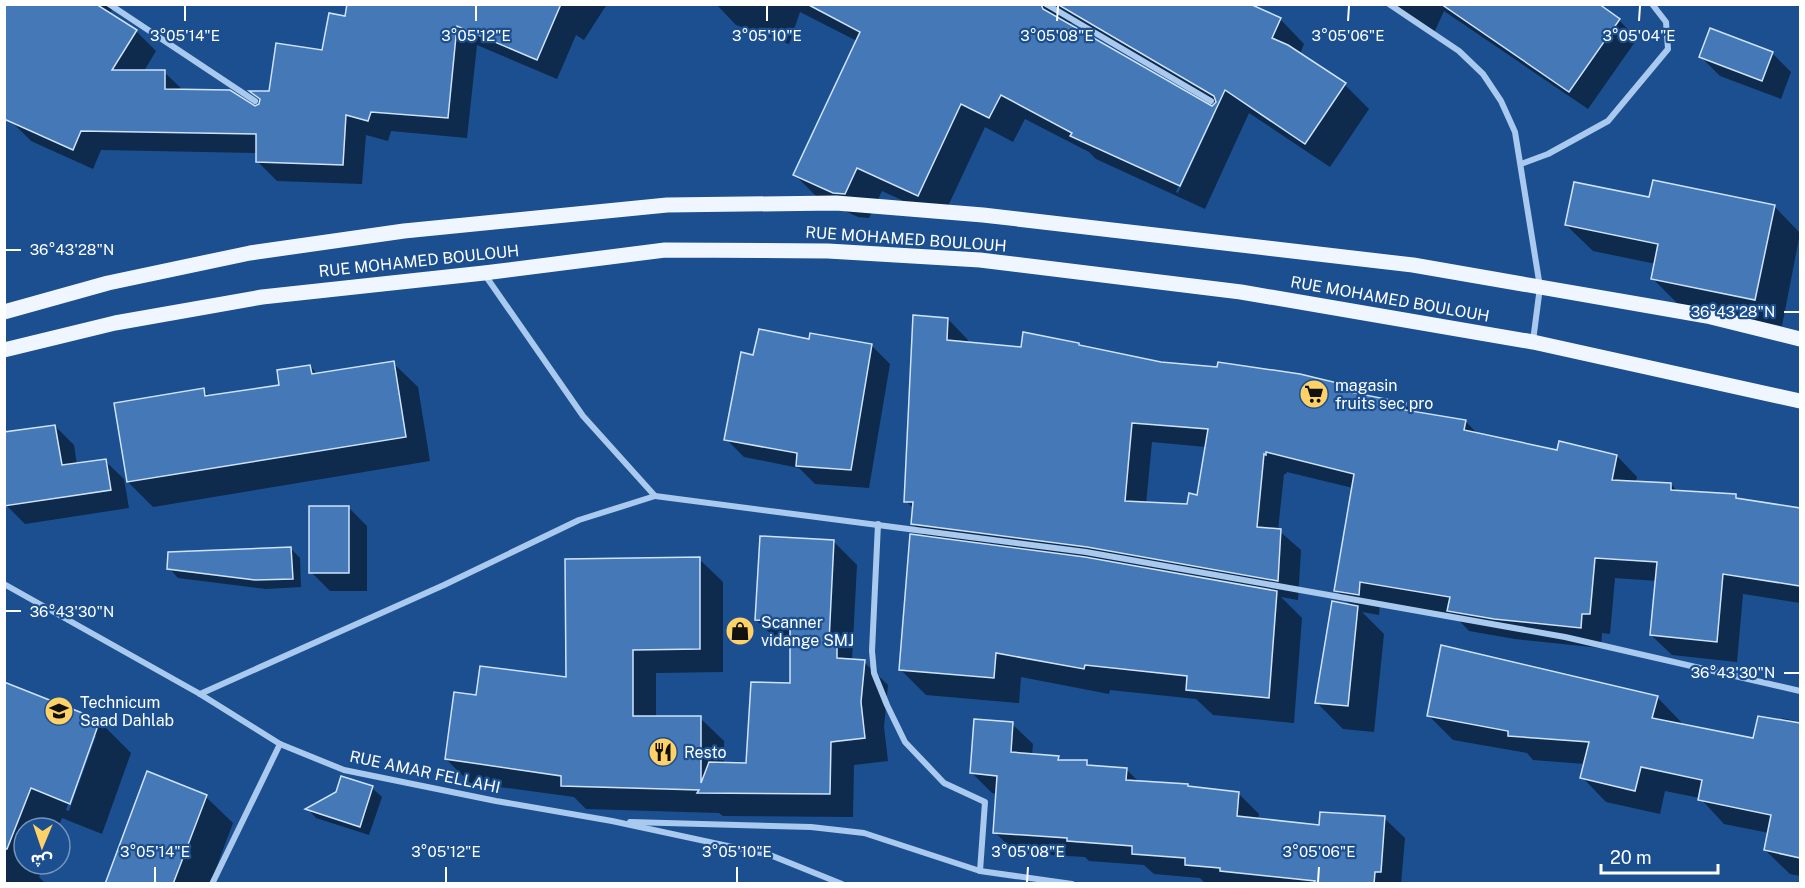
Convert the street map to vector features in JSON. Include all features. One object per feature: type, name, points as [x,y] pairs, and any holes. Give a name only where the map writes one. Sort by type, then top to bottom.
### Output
[{"type":"main road","points":[[4,312],[108,283],[250,253],[404,231],[667,205],[836,203],[983,215],[1413,265],[1707,316],[1800,339]]},
{"type":"main road","name":"RUE MOHAMED BOULOUH","points":[[4,350],[115,323],[262,297],[484,273],[665,250],[828,251],[980,260],[1241,292],[1410,319],[1533,342],[1800,401]]},
{"type":"street","points":[[109,4],[255,101]]},
{"type":"street","points":[[1046,4],[1211,101]]},
{"type":"street","points":[[1389,4],[1459,51],[1483,74],[1502,101],[1515,132],[1540,287],[1533,342]]},
{"type":"street","points":[[1521,164],[1548,154],[1608,121],[1650,71],[1668,49],[1666,22],[1652,4]]},
{"type":"street","points":[[484,273],[583,416],[655,496]]},
{"type":"street","points":[[200,694],[444,585],[579,520],[655,496],[1086,552],[1565,637],[1800,691]]},
{"type":"street","points":[[878,524],[872,651],[874,673],[905,742],[944,783],[985,802],[980,871]]},
{"type":"street","name":"RUE AMAR FELLAHI","points":[[4,584],[200,694],[280,744],[344,770],[496,801],[612,821],[771,855],[842,884]]},
{"type":"street","points":[[212,884],[280,744]]},
{"type":"street","points":[[612,821],[811,827],[864,833],[980,871],[1071,884]]},
{"type":"building","points":[[4,4],[96,4],[137,30],[112,70],[165,70],[165,89],[230,90],[255,106],[259,104],[260,99],[249,91],[269,91],[276,43],[322,50],[329,13],[345,16],[347,4],[561,4],[537,60],[457,26],[448,118],[371,112],[368,121],[346,115],[343,165],[256,162],[256,134],[81,131],[73,150],[4,119]]},
{"type":"building","points":[[807,4],[1041,4],[1043,9],[1212,106],[1216,102],[1214,96],[1057,4],[1250,4],[1281,18],[1272,38],[1288,45],[1346,83],[1305,144],[1225,90],[1180,186],[1070,136],[1072,133],[1001,95],[989,118],[961,104],[918,196],[857,168],[845,194],[833,193],[793,175],[860,32]]},
{"type":"building","points":[[1441,4],[1599,4],[1620,19],[1569,92]]},
{"type":"building","points":[[1710,28],[1773,52],[1762,81],[1699,57]]},
{"type":"building","points":[[1653,180],[1775,205],[1755,300],[1651,279],[1658,244],[1565,225],[1574,182],[1649,197]]},
{"type":"building","points":[[913,315],[948,318],[947,340],[1021,347],[1023,332],[1161,362],[1217,367],[1218,362],[1300,374],[1346,385],[1345,391],[1406,403],[1405,410],[1466,420],[1464,430],[1557,450],[1559,441],[1617,455],[1612,480],[1671,483],[1671,490],[1736,494],[1736,498],[1800,508],[1800,586],[1723,574],[1717,642],[1650,635],[1657,562],[1595,558],[1590,614],[1582,614],[1581,628],[1494,619],[1447,611],[1450,597],[1360,582],[1359,595],[1334,591],[1354,474],[1266,452],[1257,527],[1281,529],[1278,581],[1087,547],[911,524],[913,502],[904,502]],"holes":[[[1132,423],[1208,429],[1197,495],[1189,493],[1187,504],[1125,501]]]},
{"type":"building","points":[[759,329],[809,339],[810,333],[872,344],[851,470],[796,466],[797,453],[724,440],[741,352],[753,355]]},
{"type":"building","points":[[394,361],[406,437],[127,482],[114,403],[204,388],[205,396],[279,385],[277,370],[310,365],[312,374]]},
{"type":"building","points":[[55,425],[62,465],[106,459],[111,490],[4,506],[4,432]]},
{"type":"building","points":[[309,506],[349,506],[349,573],[309,573]]},
{"type":"building","points":[[910,534],[1085,557],[1277,591],[1269,698],[1186,690],[1187,676],[1085,665],[1084,669],[996,653],[994,678],[899,670]]},
{"type":"building","points":[[760,536],[834,540],[829,642],[837,642],[837,658],[865,660],[861,702],[865,738],[831,742],[830,794],[697,793],[699,790],[561,786],[561,776],[445,759],[454,692],[476,695],[480,666],[566,677],[565,559],[700,557],[700,649],[633,650],[633,716],[701,716],[701,783],[709,762],[746,763],[751,682],[790,683],[790,622],[755,620]]},
{"type":"building","points":[[291,547],[293,579],[255,580],[167,569],[168,552]]},
{"type":"building","points":[[1332,601],[1358,606],[1348,706],[1315,703]]},
{"type":"building","points":[[1441,645],[1658,696],[1652,718],[1753,738],[1758,716],[1800,723],[1800,858],[1764,850],[1771,815],[1698,800],[1702,780],[1641,767],[1635,791],[1580,778],[1589,742],[1508,736],[1508,731],[1427,716]]},
{"type":"building","points":[[4,682],[100,720],[70,804],[31,788],[20,816],[12,816],[12,836],[7,849],[4,849]]},
{"type":"building","points":[[974,719],[1013,722],[1011,752],[1059,756],[1058,760],[1087,760],[1087,765],[1127,768],[1126,780],[1188,784],[1188,786],[1239,792],[1237,816],[1319,825],[1320,812],[1385,816],[1381,872],[1375,872],[1374,884],[1314,884],[1315,881],[1185,865],[1185,858],[1132,854],[1132,846],[1067,841],[1067,838],[993,833],[997,776],[970,773]]},
{"type":"building","points":[[147,771],[207,795],[173,884],[105,884]]},
{"type":"building","points":[[341,776],[373,786],[360,827],[305,809],[336,792]]},
{"type":"place","name":"magasin fruits sec pro","points":[[1314,394]]},
{"type":"place","name":"Scanner vidange SMJ","points":[[740,631]]},
{"type":"place","name":"Technicum Saad Dahlab","points":[[59,711]]},
{"type":"place","name":"Resto","points":[[663,752]]}]
